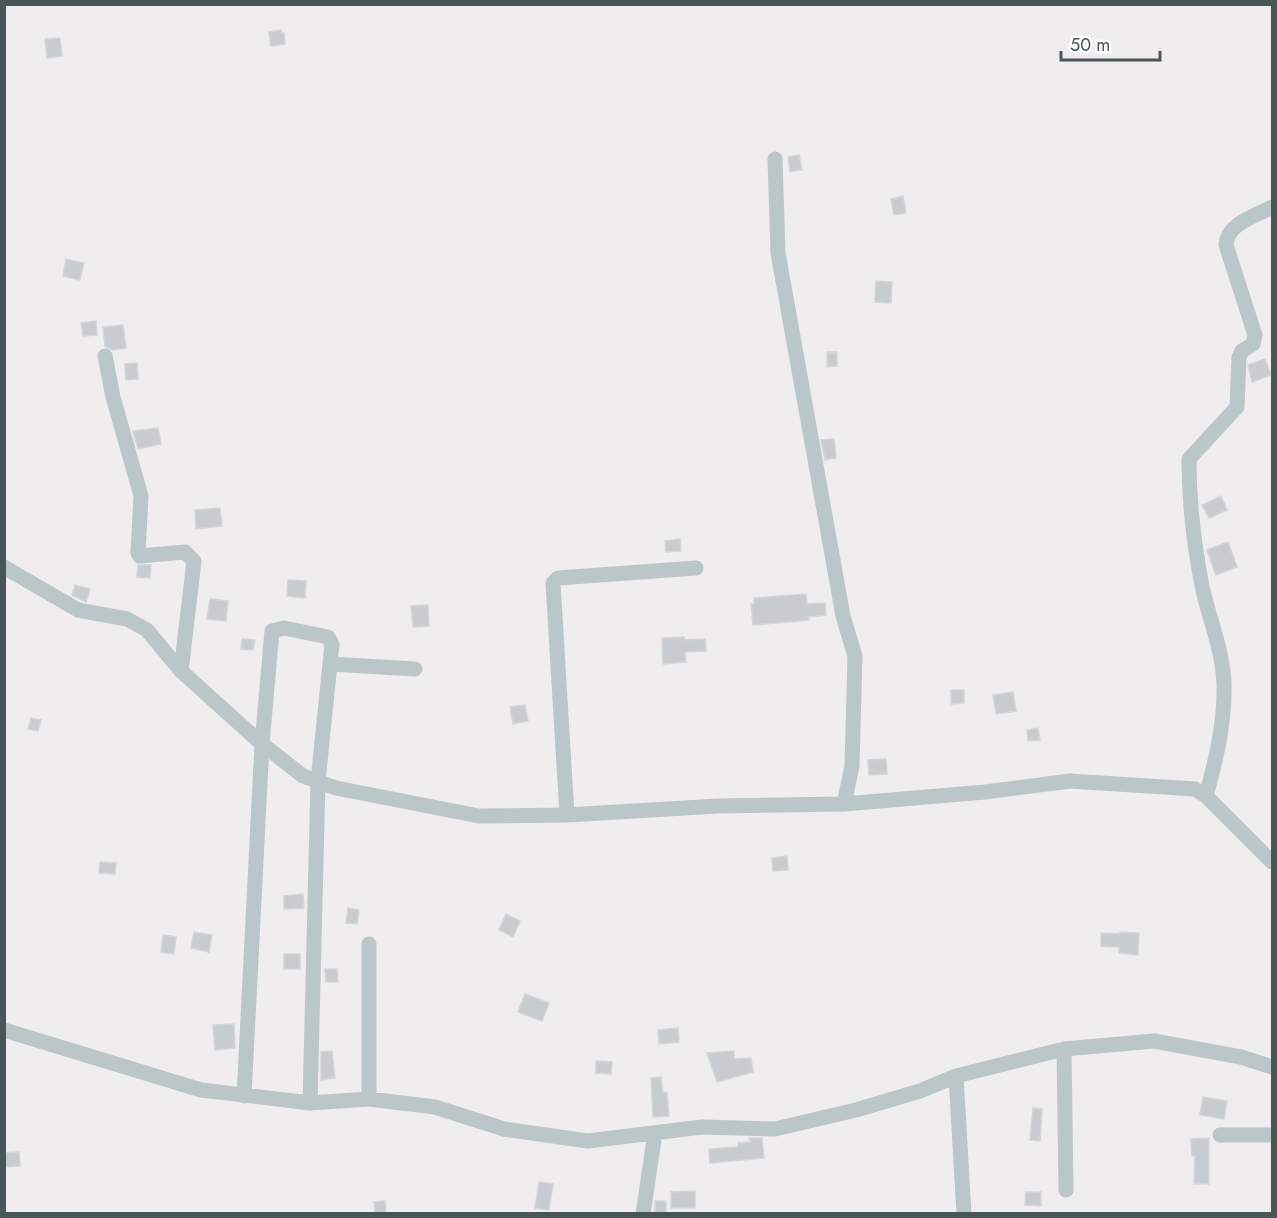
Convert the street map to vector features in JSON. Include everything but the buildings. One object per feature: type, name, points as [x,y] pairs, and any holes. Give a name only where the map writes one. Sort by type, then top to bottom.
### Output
[{"type":"street","points":[[775,159],[778,253],[843,616],[855,656],[852,766],[844,804]]},
{"type":"street","points":[[1206,796],[1221,726],[1224,685],[1222,662],[1201,577],[1189,488],[1189,459],[1237,407],[1239,357],[1242,351],[1253,344],[1255,335],[1226,245],[1227,236],[1233,228],[1272,207]]},
{"type":"street","points":[[105,356],[113,397],[141,496],[138,553],[140,556],[185,552],[194,561],[181,671]]},
{"type":"street","points":[[4,567],[78,610],[127,619],[147,630],[181,671],[262,744],[303,776],[336,788],[479,816],[567,815],[718,806],[844,804],[986,792],[1070,781],[1195,789],[1206,796],[1272,862]]},
{"type":"street","points":[[567,815],[554,583],[558,578],[696,568]]},
{"type":"street","points":[[244,1096],[262,744],[272,631],[284,628],[328,637],[332,644],[318,782],[310,1103]]},
{"type":"street","points":[[330,664],[415,669]]},
{"type":"street","points":[[369,944],[369,1099]]},
{"type":"street","points":[[4,1030],[201,1090],[310,1103],[369,1099],[435,1107],[504,1129],[588,1141],[702,1127],[775,1129],[856,1110],[920,1091],[956,1076],[1064,1048],[1154,1041],[1241,1057],[1272,1067]]},
{"type":"street","points":[[1064,1048],[1066,1190]]},
{"type":"street","points":[[956,1076],[964,1214]]},
{"type":"street","points":[[643,1214],[656,1133]]},
{"type":"street","points":[[1220,1135],[1272,1135]]}]
